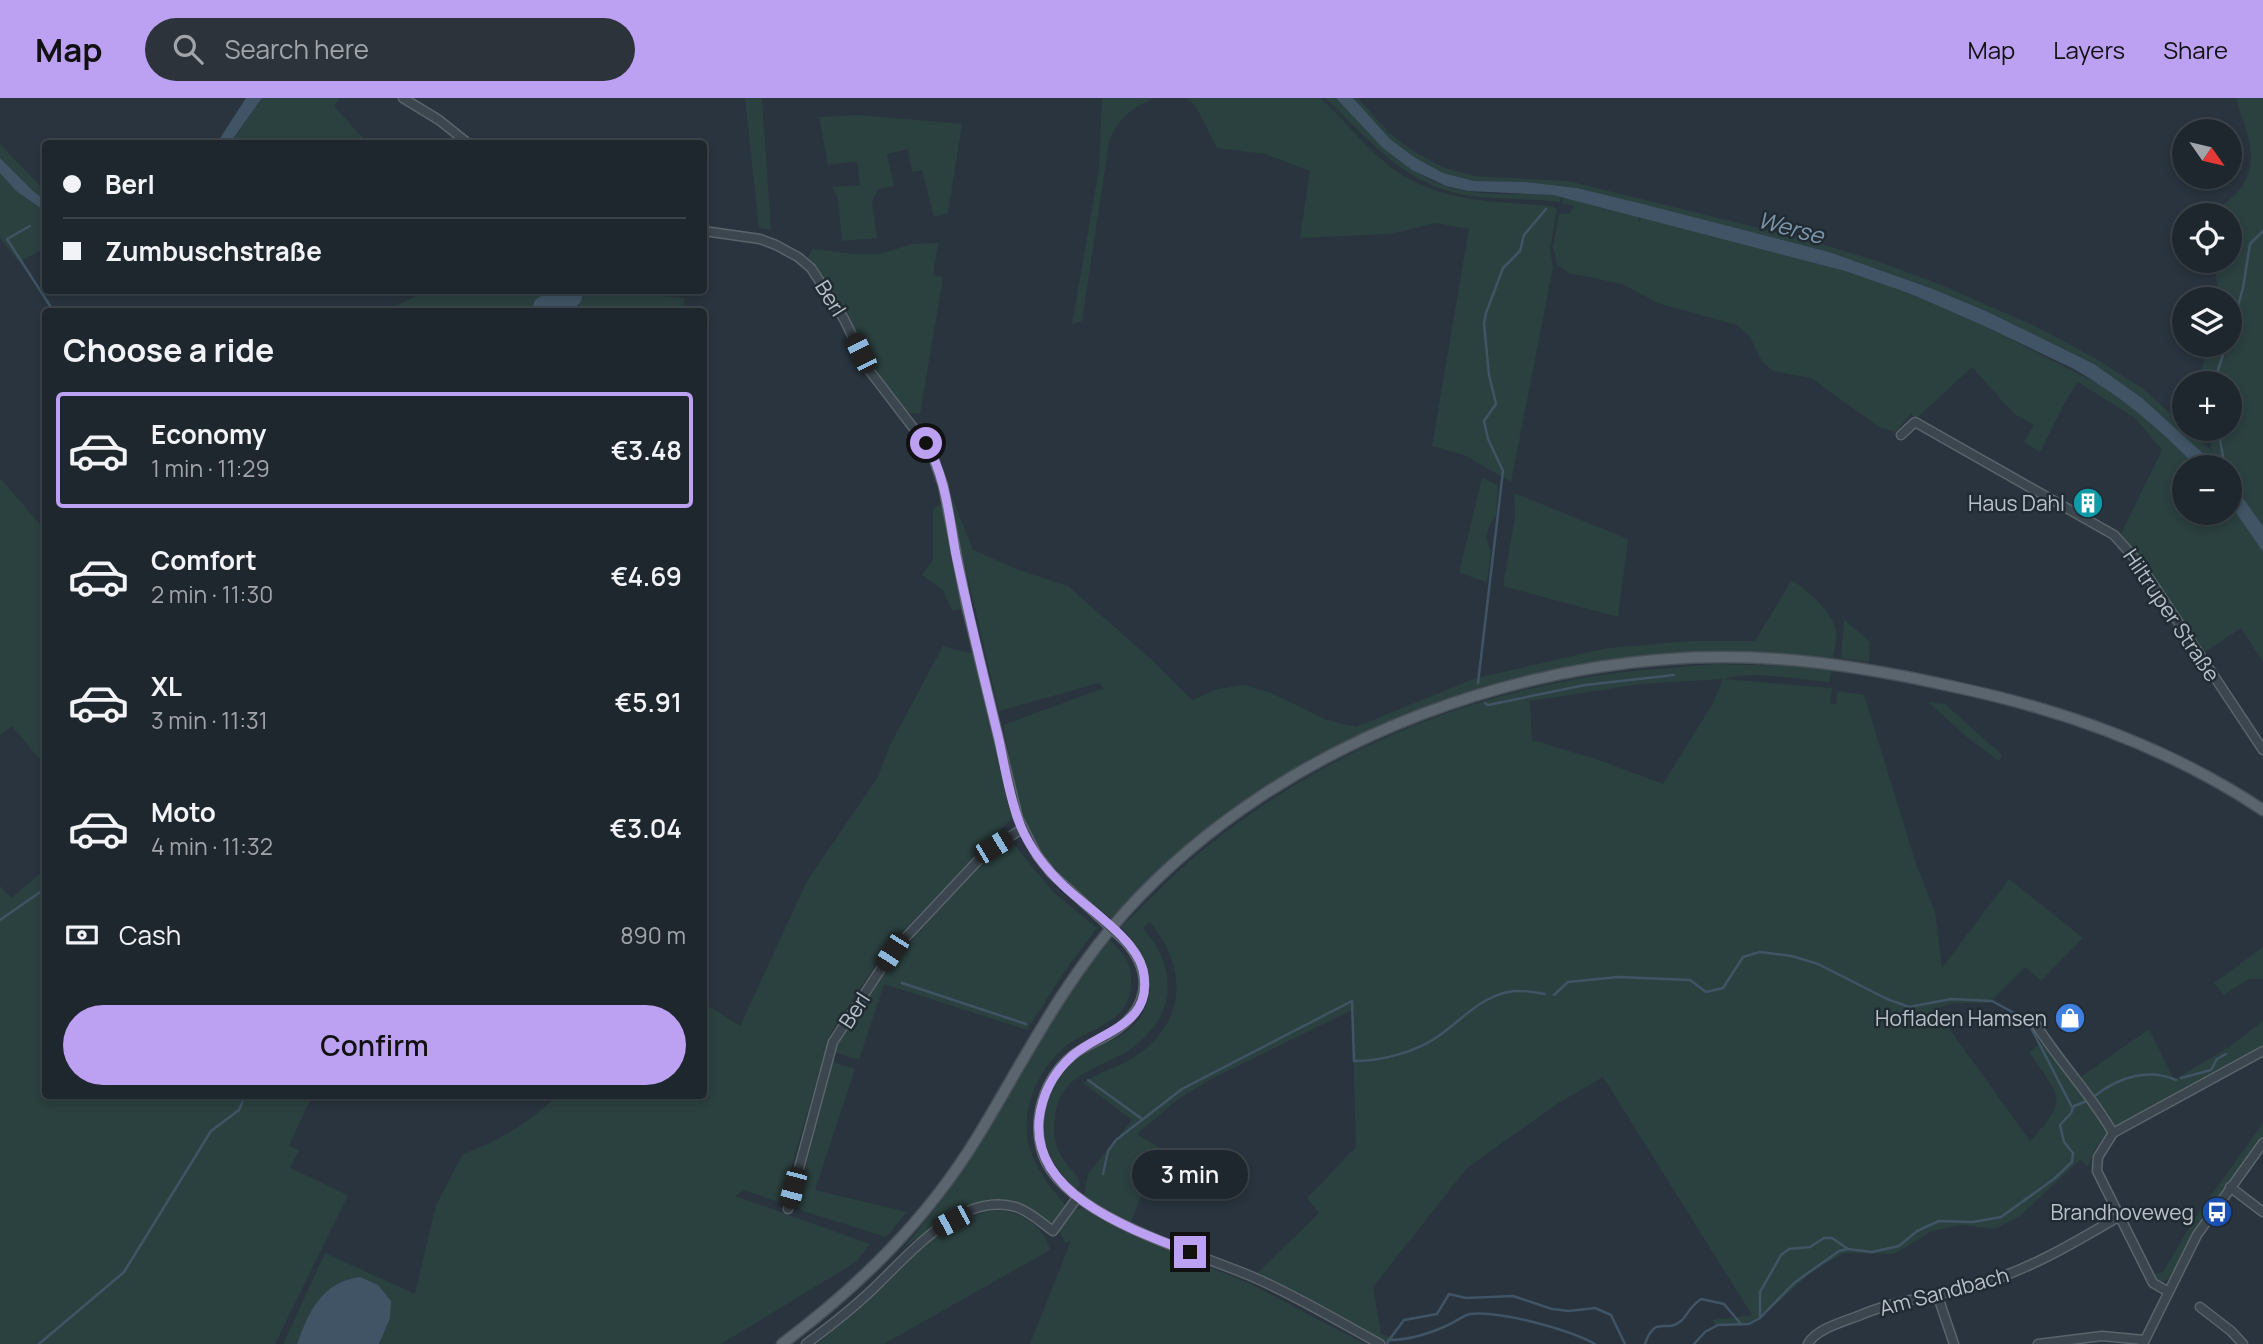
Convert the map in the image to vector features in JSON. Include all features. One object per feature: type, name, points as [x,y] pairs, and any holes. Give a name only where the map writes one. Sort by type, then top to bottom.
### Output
[{"type":"main road","points":[[782,1344],[862,1279],[921,1217],[976,1139],[1041,1026],[1078,970],[1129,908],[1209,836],[1267,794],[1354,744],[1474,696],[1542,678],[1634,663],[1682,659],[1775,659],[1850,667],[1983,693],[2115,733],[2200,772],[2263,810]]},
{"type":"street","points":[[403,98],[439,120],[464,140]]},
{"type":"street","name":"Berl","points":[[707,231],[776,245],[811,268],[844,319],[869,370],[930,451],[943,485],[967,608],[1022,829],[1051,873],[1126,942],[1137,956],[1143,973],[1144,990],[1138,1008],[1123,1026],[1074,1054],[1059,1069],[1048,1084],[1040,1113],[1040,1141],[1044,1156],[1058,1180],[1077,1198]]},
{"type":"street","name":"Hiltruper Straße","points":[[1901,435],[1915,422],[2102,526],[2130,551],[2263,750]]},
{"type":"street","name":"Berl","points":[[788,1209],[833,1042],[892,952],[987,851],[1022,829]]},
{"type":"street","points":[[2035,1023],[2048,1044],[2100,1110],[2113,1133]]},
{"type":"street","points":[[2167,1291],[2153,1283],[2118,1217],[2097,1171],[2098,1157],[2113,1133],[2263,1051]]},
{"type":"street","points":[[2038,1344],[2102,1336],[2143,1342],[2197,1235],[2263,1143]]},
{"type":"street","points":[[2230,1187],[2263,1212]]},
{"type":"street","points":[[806,1344],[872,1291],[929,1234],[989,1205],[1019,1208],[1053,1231],[1077,1198],[1168,1244],[1281,1290],[1380,1344]]},
{"type":"street","name":"Am Sandbach","points":[[1808,1344],[1819,1333],[1871,1311],[2006,1276],[2041,1262],[2118,1217]]},
{"type":"street","points":[[1937,1294],[1954,1344]]},
{"type":"street","points":[[2200,1307],[2243,1344]]},
{"type":"green space","points":[[262,98],[340,98],[334,106],[364,140],[233,140]]},
{"type":"green space","points":[[745,98],[762,98],[771,230],[759,228]]},
{"type":"green space","points":[[1102,98],[1154,98],[1126,115],[1109,142],[1082,321],[1072,324],[1099,169]]},
{"type":"green space","points":[[1186,98],[1320,98],[1381,159],[1420,184],[1462,197],[1552,206],[1557,209],[1550,248],[1553,267],[1511,482],[1464,455],[1432,446],[1469,229],[1436,223],[1391,234],[1300,238],[1310,171],[1265,154],[1217,148],[1195,105]]},
{"type":"green space","points":[[1325,98],[1336,98],[1386,148],[1429,179],[1471,192],[1553,195],[1561,197],[1560,202],[1464,195],[1423,181],[1388,157]]},
{"type":"green space","points":[[1353,98],[1358,98],[1389,133],[1413,151],[1442,167],[1474,176],[1568,181],[1805,239],[1939,284],[2037,327],[2095,358],[2142,388],[2172,415],[2172,426],[2142,398],[2094,364],[1986,311],[1933,289],[1829,252],[1577,188],[1526,182],[1474,181],[1443,173],[1414,157],[1390,139]]},
{"type":"green space","points":[[2236,98],[2263,98],[2263,526],[2242,497],[2242,455],[2204,455],[2189,441],[2201,441],[2212,451],[2211,441],[2242,441],[2242,371],[2201,371],[2205,357],[2242,357],[2242,287],[2218,287],[2215,273],[2242,273],[2242,203],[2226,203],[2242,189],[2250,166],[2250,144]]},
{"type":"green space","points":[[859,115],[962,124],[948,213],[934,217],[922,170],[912,172],[908,149],[887,154],[894,186],[878,189],[872,201],[877,238],[842,241],[838,199],[832,187],[860,185],[857,161],[828,165],[819,117]]},
{"type":"green space","points":[[0,144],[42,188],[42,198],[33,191],[0,158]]},
{"type":"green space","points":[[0,173],[16,191],[42,209],[42,250],[19,262],[0,238]]},
{"type":"green space","points":[[1563,197],[1640,216],[1640,222],[1641,216],[1845,271],[1911,294],[1982,325],[2099,384],[2161,430],[2185,455],[2172,455],[2172,525],[2242,525],[2242,521],[2263,552],[2263,662],[2241,628],[2202,654],[2133,550],[2119,538],[2162,450],[2135,418],[2078,382],[2040,452],[2024,442],[2034,425],[2014,414],[1972,367],[1917,418],[1911,414],[1895,432],[1879,427],[1811,378],[1773,371],[1762,361],[1750,337],[1737,325],[1660,304],[1622,284],[1569,273],[1557,264],[1553,247],[1559,214],[1570,213],[1574,206],[1562,203]]},
{"type":"green space","points":[[938,243],[933,275],[943,277],[920,414],[906,412],[890,393],[835,296],[808,257],[813,249],[880,254],[912,244]]},
{"type":"green space","points":[[421,294],[656,294],[684,298],[683,308],[391,308]]},
{"type":"green space","points":[[0,478],[42,527],[42,762],[12,726],[0,735]]},
{"type":"green space","points":[[1482,478],[1498,485],[1496,515],[1486,538],[1491,552],[1487,582],[1459,573]]},
{"type":"green space","points":[[945,480],[973,550],[1019,570],[1068,586],[1153,661],[1192,700],[1217,689],[1245,685],[1269,692],[1327,720],[1356,727],[1476,678],[1608,648],[1691,641],[1755,641],[1792,580],[1827,612],[1835,628],[1836,645],[1833,658],[1732,651],[1632,657],[1535,673],[1441,701],[1350,739],[1265,789],[1185,849],[1112,919],[1053,866],[1034,840],[1019,801],[1003,725],[1104,688],[1099,683],[999,711]]},
{"type":"green space","points":[[1514,493],[1628,539],[1618,617],[1503,586],[1515,516]]},
{"type":"green space","points":[[942,504],[964,608],[952,611],[943,590],[922,575],[933,560],[933,509]]},
{"type":"green space","points":[[1844,619],[1870,642],[1869,662],[1841,658]]},
{"type":"green space","points":[[943,646],[974,654],[1013,817],[885,950],[830,1034],[781,1203],[744,1190],[735,1196],[870,1244],[856,1262],[721,1344],[379,1344],[381,1341],[360,1277],[336,1285],[327,1292],[312,1310],[297,1344],[283,1344],[325,1253],[415,1294],[436,1205],[463,1154],[513,1130],[554,1099],[707,1099],[707,1005],[740,1026],[807,881],[878,777],[890,745]]},
{"type":"green space","points":[[1717,664],[1790,666],[1831,671],[1829,682],[1761,675],[1725,679],[1832,688],[1830,704],[1836,704],[1837,691],[1864,695],[1916,864],[1935,912],[1942,968],[2009,879],[2083,938],[2041,981],[2025,967],[1989,1003],[1954,1003],[1935,1009],[2030,1141],[2056,1105],[2053,1088],[2029,1052],[2043,1042],[2079,1078],[2149,1029],[2174,1080],[2229,1047],[2263,1021],[2263,1047],[2116,1128],[2091,1093],[2108,1131],[2093,1152],[2088,1167],[2080,1160],[2019,1217],[1994,1229],[1961,1225],[1932,1231],[1894,1254],[1844,1253],[1810,1273],[1779,1302],[1749,1324],[1715,1326],[1713,1320],[1752,1315],[1603,1077],[1557,1104],[1467,1168],[1373,1287],[1381,1334],[1394,1338],[1389,1344],[1255,1275],[1319,1213],[1307,1198],[1356,1147],[1352,1010],[1211,1079],[1177,1100],[1137,1134],[1160,1148],[1131,1222],[1084,1196],[1088,1174],[1132,1120],[1083,1083],[1140,1053],[1156,1039],[1167,1024],[1174,1007],[1175,973],[1162,939],[1150,922],[1143,928],[1162,957],[1168,988],[1165,1003],[1150,1032],[1136,1045],[1076,1079],[1059,1100],[1055,1116],[1055,1136],[1060,1155],[1079,1181],[1076,1190],[1059,1172],[1047,1151],[1044,1126],[1053,1088],[1077,1059],[1120,1036],[1134,1024],[1144,1011],[1149,997],[1147,968],[1141,953],[1121,927],[1210,844],[1302,781],[1351,754],[1454,711],[1561,682],[1616,673]],"holes":[[[1723,679],[1713,703],[1663,784],[1596,759],[1532,740],[1530,701],[1641,684]]]},
{"type":"green space","points":[[1928,702],[1945,704],[2002,755],[1999,761],[1968,738]]},
{"type":"green space","points":[[1012,842],[1054,893],[1097,928],[1064,972],[1027,1030],[884,984],[859,1060],[835,1052],[858,1010],[903,951],[979,865],[994,851]]},
{"type":"green space","points":[[42,872],[42,1099],[311,1099],[289,1146],[299,1150],[290,1168],[348,1195],[275,1344],[0,1344],[0,886],[11,898]]},
{"type":"green space","points":[[1110,940],[1124,956],[1131,972],[1127,1003],[1113,1018],[1070,1043],[1048,1064],[1033,1092],[1029,1107],[1027,1137],[1031,1152],[1041,1174],[1066,1206],[1054,1222],[1048,1223],[1020,1205],[1005,1201],[974,1206],[944,1220],[904,1247],[967,1164],[1065,1002]]},
{"type":"green space","points":[[2263,947],[2263,979],[2249,979],[2224,995],[2214,983]]},
{"type":"green space","points":[[833,1062],[855,1069],[815,1190],[907,1212],[886,1237],[803,1211],[796,1205]]},
{"type":"green space","points":[[2263,1123],[2263,1137],[2201,1222],[2169,1279],[2162,1282],[2154,1280],[2145,1260],[2154,1274],[2163,1272],[2195,1218]]},
{"type":"green space","points":[[1083,1208],[1152,1244],[1251,1284],[1365,1344],[1030,1344],[1071,1241],[1065,1243],[1058,1229],[1074,1210]]},
{"type":"green space","points":[[998,1210],[1007,1211],[1031,1222],[1043,1234],[1050,1250],[884,1344],[817,1344],[870,1299],[936,1236],[964,1219]]},
{"type":"water","points":[[246,98],[262,98],[232,140],[219,140]]},
{"type":"water","points":[[1336,98],[1353,98],[1390,139],[1414,157],[1443,173],[1474,181],[1526,182],[1577,188],[1829,252],[1933,289],[1986,311],[2094,364],[2142,398],[2172,425],[2172,441],[2189,441],[2205,455],[2184,455],[2139,414],[2074,369],[1911,294],[1845,271],[1553,195],[1468,191],[1446,186],[1412,170],[1383,148]]},
{"type":"water","points":[[0,158],[42,198],[42,209],[16,191],[0,173]]},
{"type":"water","points":[[543,294],[582,294],[582,299],[574,308],[532,308],[535,300]]},
{"type":"water","points":[[2242,497],[2263,526],[2263,552],[2242,521]]},
{"type":"water","points":[[360,1277],[378,1285],[391,1301],[390,1318],[379,1344],[297,1344],[306,1321],[319,1300],[336,1285]]},
{"type":"waterway","points":[[1478,683],[1503,471],[1488,439],[1484,421],[1496,404],[1489,375],[1484,323],[1503,268],[1520,251],[1524,235],[1546,209]]},
{"type":"waterway","points":[[30,226],[7,239],[42,293]]},
{"type":"waterway","points":[[2242,292],[2250,244],[2263,231]]},
{"type":"waterway","points":[[42,294],[51,308]]},
{"type":"waterway","points":[[2218,371],[2222,357]]},
{"type":"waterway","points":[[2220,441],[2223,455]]},
{"type":"waterway","points":[[1485,703],[1488,705],[1585,685],[1674,675]]},
{"type":"waterway","points":[[0,920],[42,891]]},
{"type":"waterway","points":[[1554,995],[1568,982],[1618,977],[1690,980],[1706,992],[1723,988],[1743,957],[1760,952],[1792,956],[1818,964],[1887,999],[1909,1007],[1951,999],[1992,1001],[2027,1020],[2073,1109]]},
{"type":"waterway","points":[[902,983],[1026,1024]]},
{"type":"waterway","points":[[1103,1174],[1108,1151],[1116,1140],[1182,1089],[1352,1001],[1354,1061],[1387,1057],[1421,1046],[1480,1004],[1498,995],[1517,991],[1545,994]]},
{"type":"waterway","points":[[2181,1078],[2211,1070],[2217,1059],[2226,1054]]},
{"type":"waterway","points":[[2096,1095],[2114,1083],[2134,1076],[2166,1076],[2176,1080]]},
{"type":"waterway","points":[[1088,1080],[1142,1119]]},
{"type":"waterway","points":[[39,1344],[124,1272],[211,1131],[239,1110],[244,1099]]},
{"type":"waterway","points":[[1694,1344],[1705,1332],[1718,1325],[1749,1324],[1760,1318],[1794,1283],[1839,1251],[1848,1249],[1872,1252],[1899,1246],[1917,1231],[1939,1221],[1973,1222],[2001,1217],[2054,1179],[2072,1162],[2073,1153],[2064,1142],[2060,1125],[2074,1106],[2087,1101]]},
{"type":"waterway","points":[[1760,1318],[1760,1292],[1781,1255],[1789,1249],[1810,1247],[1824,1238],[1832,1238],[1848,1249]]},
{"type":"waterway","points":[[1389,1340],[1404,1320],[1437,1314],[1449,1294],[1466,1298],[1513,1296],[1552,1309],[1569,1311],[1595,1308],[1611,1315],[1625,1344]]},
{"type":"waterway","points":[[1645,1344],[1653,1330],[1676,1324],[1701,1299],[1724,1304],[1740,1323]]},
{"type":"waterway","points":[[1387,1343],[1389,1340],[1412,1338],[1432,1332],[1470,1314],[1483,1314],[1534,1322],[1595,1344]]},
{"type":"place","name":"Haus Dahl","points":[[2088,503]]},
{"type":"place","name":"Hofladen Hamsen","points":[[2070,1018]]},
{"type":"place","name":"Brandhoveweg","points":[[2217,1212]]},
{"type":"route","points":[[926,443],[943,485],[967,608],[1022,829],[1051,873],[1131,948],[1141,963],[1143,973],[1144,990],[1132,1017],[1109,1035],[1074,1054],[1048,1084],[1038,1127],[1044,1156],[1058,1180],[1077,1198],[1168,1244],[1190,1252]]},
{"type":"water label","name":"Werse","points":[[1791,227]]}]
